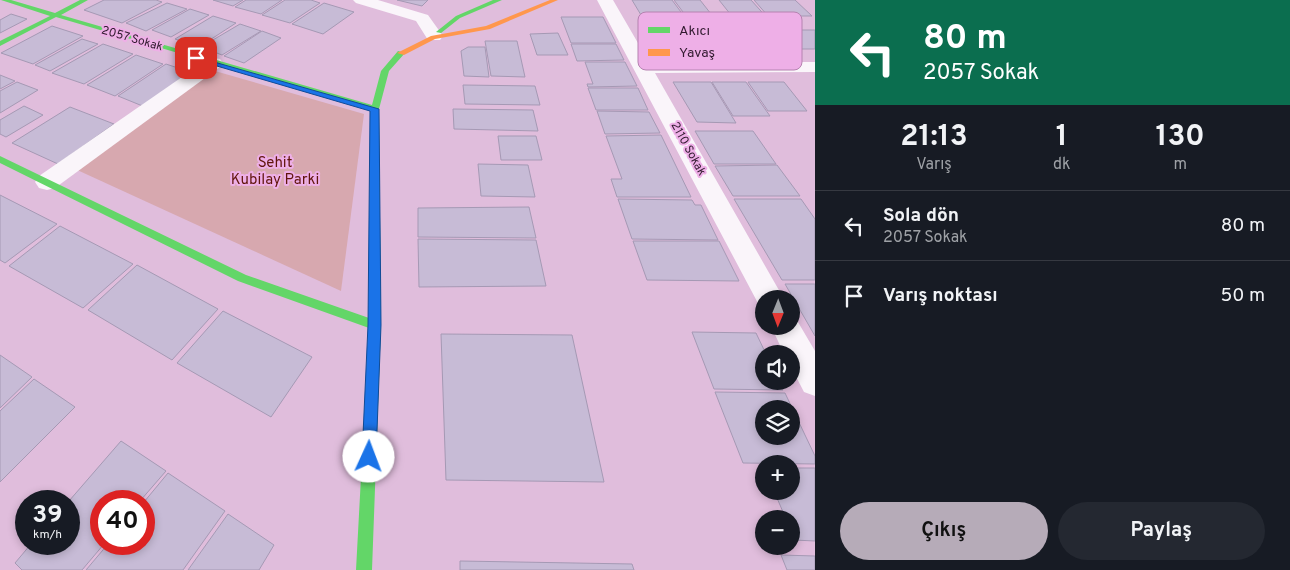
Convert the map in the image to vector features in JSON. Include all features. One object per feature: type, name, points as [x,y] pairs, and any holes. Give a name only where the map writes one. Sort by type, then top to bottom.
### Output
[{"type":"street","name":"2057 Sokak","points":[[4,0],[375,109]]},
{"type":"street","points":[[0,44],[85,0]]},
{"type":"street","points":[[364,570],[374,325],[375,109],[378,84],[388,64],[404,51],[434,36],[458,17],[498,0]]},
{"type":"street","points":[[434,36],[480,30],[555,0]]},
{"type":"street","name":"2110 Sokak","points":[[605,0],[638,58]]},
{"type":"street","points":[[368,1],[422,18],[434,36]]},
{"type":"street","points":[[47,182],[214,63]]},
{"type":"street","points":[[802,67],[815,67]]},
{"type":"street","name":"2110 Sokak","points":[[645,70],[765,290]]},
{"type":"street","points":[[0,159],[242,278],[374,325]]},
{"type":"street","points":[[790,335],[815,381]]},
{"type":"green space","name":"Sehit Kubilay Parki","points":[[208,69],[364,114],[341,291],[75,169]]},
{"type":"building","points":[[104,0],[156,0],[162,2],[122,23],[84,10]]},
{"type":"building","points":[[213,0],[243,0],[233,6]]},
{"type":"building","points":[[246,0],[282,0],[261,14],[235,7]]},
{"type":"building","points":[[285,0],[311,0],[320,3],[290,23],[262,15]]},
{"type":"building","points":[[397,0],[428,0],[422,6]]},
{"type":"building","points":[[632,0],[672,0],[681,12],[639,12]]},
{"type":"building","points":[[674,0],[700,0],[709,12],[683,12]]},
{"type":"building","points":[[719,0],[751,0],[762,12],[729,12]]},
{"type":"building","points":[[754,0],[795,0],[812,16],[802,16],[802,12],[764,12]]},
{"type":"building","points":[[167,3],[187,9],[146,31],[126,23]]},
{"type":"building","points":[[324,3],[354,12],[323,34],[292,24]]},
{"type":"building","points":[[190,9],[209,15],[171,37],[152,30]]},
{"type":"building","points":[[11,14],[27,19],[0,33],[0,20]]},
{"type":"building","points":[[213,16],[236,23],[199,47],[175,39]]},
{"type":"building","points":[[561,17],[603,17],[616,43],[571,43]]},
{"type":"building","points":[[240,24],[261,31],[222,55],[201,47]]},
{"type":"building","points":[[52,26],[83,36],[33,64],[1,53]]},
{"type":"building","points":[[802,30],[815,30],[815,49],[802,49]]},
{"type":"building","points":[[262,31],[281,38],[244,63],[224,56]]},
{"type":"building","points":[[558,33],[568,55],[537,55],[530,34]]},
{"type":"building","points":[[82,39],[98,44],[50,71],[35,65]]},
{"type":"building","points":[[485,41],[517,41],[525,77],[491,76]]},
{"type":"building","points":[[103,44],[133,54],[84,84],[52,73]]},
{"type":"building","points":[[571,44],[616,44],[624,60],[577,61]]},
{"type":"building","points":[[468,47],[485,47],[489,77],[464,76],[461,51]]},
{"type":"building","points":[[136,55],[163,64],[115,96],[87,85]]},
{"type":"building","points":[[585,62],[625,62],[637,86],[588,87],[587,84],[593,84]]},
{"type":"building","points":[[166,64],[193,73],[145,107],[118,96]]},
{"type":"building","points":[[0,75],[15,81],[0,89]]},
{"type":"building","points":[[17,82],[38,90],[0,113],[0,91]]},
{"type":"building","points":[[673,82],[711,82],[736,123],[697,122]]},
{"type":"building","points":[[712,82],[746,82],[770,116],[733,116]]},
{"type":"building","points":[[748,82],[784,82],[807,111],[768,111]]},
{"type":"building","points":[[463,85],[535,86],[540,105],[465,104]]},
{"type":"building","points":[[588,88],[638,88],[648,110],[596,110]]},
{"type":"building","points":[[24,106],[43,115],[6,137],[0,134],[0,120]]},
{"type":"building","points":[[70,107],[114,124],[58,164],[12,143]]},
{"type":"building","points":[[453,109],[533,110],[538,131],[454,129]]},
{"type":"building","points":[[597,111],[649,112],[660,133],[605,134]]},
{"type":"building","points":[[695,131],[753,131],[776,164],[714,164]]},
{"type":"building","points":[[661,135],[691,197],[617,197],[611,179],[622,179],[606,136]]},
{"type":"building","points":[[498,136],[536,136],[542,160],[501,160]]},
{"type":"building","points":[[478,164],[528,165],[535,197],[481,196]]},
{"type":"building","points":[[777,165],[800,196],[733,196],[715,166]]},
{"type":"building","points":[[0,195],[57,224],[5,263],[0,260]]},
{"type":"building","points":[[618,199],[692,200],[695,205],[701,205],[718,240],[632,239]]},
{"type":"building","points":[[734,199],[801,199],[815,219],[815,280],[782,280]]},
{"type":"building","points":[[529,207],[536,238],[418,237],[418,208]]},
{"type":"building","points":[[60,226],[133,264],[83,308],[9,266]]},
{"type":"building","points":[[418,239],[536,240],[546,286],[419,287]]},
{"type":"building","points":[[633,241],[719,241],[739,281],[647,280]]},
{"type":"building","points":[[137,265],[218,309],[172,360],[88,310]]},
{"type":"building","points":[[785,284],[815,284],[815,336],[800,310],[800,290],[788,290]]},
{"type":"building","points":[[223,311],[312,357],[271,417],[177,363]]},
{"type":"building","points":[[692,332],[755,333],[762,345],[755,345],[755,390],[714,389]]},
{"type":"building","points":[[441,334],[572,335],[604,482],[446,480]]},
{"type":"building","points":[[0,355],[32,377],[0,408]]},
{"type":"building","points":[[34,379],[75,407],[0,482],[0,411]]},
{"type":"building","points":[[715,392],[785,393],[788,400],[755,400],[755,445],[800,445],[800,424],[815,456],[815,464],[800,464],[800,455],[755,455],[755,463],[743,463]]},
{"type":"building","points":[[121,441],[166,471],[150,490],[90,490],[90,555],[95,555],[82,570],[22,570],[15,563],[22,555],[80,555],[79,490]]},
{"type":"building","points":[[800,468],[815,468],[815,541],[800,540],[800,510],[782,510],[778,500],[800,500]]},
{"type":"building","points":[[168,473],[225,511],[183,570],[86,570],[99,555],[155,555],[154,490]]},
{"type":"building","points":[[228,514],[274,545],[259,570],[188,570]]},
{"type":"building","points":[[781,555],[815,556],[815,570],[787,570]]},
{"type":"building","points":[[460,561],[632,564],[634,570],[460,570]]},
{"type":"traffic: fast","points":[[4,0],[375,109]]},
{"type":"traffic: fast","points":[[0,44],[85,0]]},
{"type":"traffic: fast","points":[[439,32],[458,17],[499,0]]},
{"type":"traffic: fast","points":[[364,570],[375,325],[375,109],[385,71],[401,53]]},
{"type":"traffic: fast","points":[[0,159],[242,278],[375,325]]},
{"type":"traffic: slow","points":[[401,53],[433,37],[488,28],[555,0]]},
{"type":"route","points":[[196,58],[375,109],[374,325],[369,457]]}]
